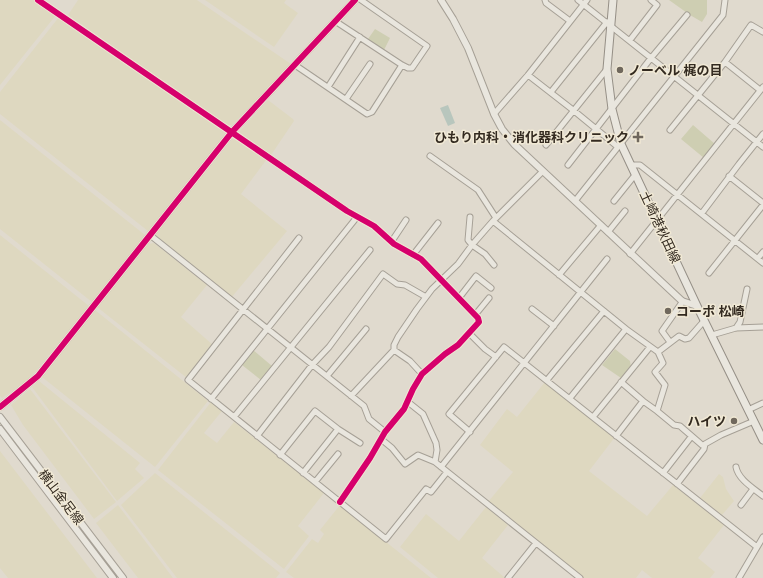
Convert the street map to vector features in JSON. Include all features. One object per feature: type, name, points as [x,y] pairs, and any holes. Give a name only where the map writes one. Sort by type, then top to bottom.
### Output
[{"type":"main road","name":"土崎港秋田線","points":[[613,0],[609,24],[607,69],[612,109],[620,146],[631,165],[704,321],[763,440]]},
{"type":"street","points":[[38,0],[347,211],[374,226],[392,241],[420,260],[441,279],[478,318],[478,322],[458,345],[422,374],[412,389],[408,402],[385,432],[370,458],[340,502]]},
{"type":"street","points":[[0,407],[38,376],[232,132],[355,0]]},
{"type":"street","points":[[335,21],[402,65],[412,68],[427,46],[361,0]]},
{"type":"street","points":[[441,0],[468,48],[494,114],[502,129],[514,144],[576,201],[630,254],[683,301],[697,306]]},
{"type":"street","points":[[545,0],[546,3],[570,21]]},
{"type":"street","points":[[578,0],[585,2],[609,24],[763,147]]},
{"type":"street","points":[[630,40],[657,5],[651,0]]},
{"type":"street","points":[[576,201],[723,15],[725,0]]},
{"type":"street","points":[[494,114],[528,75],[585,2]]},
{"type":"street","points":[[568,165],[651,58],[687,15]]},
{"type":"street","points":[[551,92],[609,24]]},
{"type":"street","points":[[670,130],[725,62],[751,25],[763,32]]},
{"type":"street","points":[[328,87],[360,37]]},
{"type":"street","points":[[630,254],[658,221],[762,88],[725,62]]},
{"type":"street","points":[[346,99],[370,64]]},
{"type":"street","points":[[295,65],[367,114],[372,112],[402,65]]},
{"type":"street","points":[[546,145],[607,69]]},
{"type":"street","points":[[528,75],[596,129],[620,146]]},
{"type":"street","points":[[702,213],[729,176],[763,134]]},
{"type":"street","points":[[430,156],[478,190],[494,220],[626,329],[658,352],[662,363],[655,372],[665,385],[657,411]]},
{"type":"street","points":[[631,165],[640,165],[763,263]]},
{"type":"street","points":[[351,396],[394,350],[394,345],[398,337],[426,297],[441,279],[458,264],[494,220],[543,171]]},
{"type":"street","points":[[614,201],[635,175]]},
{"type":"street","points":[[709,273],[763,204],[729,176]]},
{"type":"street","points":[[608,232],[625,211]]},
{"type":"street","points":[[211,399],[357,217]]},
{"type":"street","points":[[470,217],[468,240],[472,245],[485,254],[494,265]]},
{"type":"street","points":[[392,241],[406,220]]},
{"type":"street","points":[[413,255],[438,223]]},
{"type":"street","points":[[559,275],[601,225]]},
{"type":"street","points":[[150,235],[364,406],[369,419],[385,432]]},
{"type":"street","points":[[299,238],[188,380],[386,539],[426,489],[431,492],[447,472]]},
{"type":"street","points":[[234,417],[370,250]]},
{"type":"street","points":[[758,258],[763,252]]},
{"type":"street","points":[[441,467],[606,259]]},
{"type":"street","points":[[257,436],[312,365],[329,347],[383,274],[397,284],[405,285],[426,297]]},
{"type":"street","points":[[459,298],[476,276],[491,288]]},
{"type":"street","points":[[736,328],[740,322],[748,290]]},
{"type":"street","points":[[475,315],[489,298]]},
{"type":"street","points":[[670,342],[662,331],[683,301]]},
{"type":"street","points":[[532,309],[554,326]]},
{"type":"street","points":[[547,380],[604,311]]},
{"type":"street","points":[[658,352],[679,336],[685,339],[688,338],[704,321]]},
{"type":"street","points":[[712,335],[736,328],[763,327]]},
{"type":"street","points":[[326,376],[366,329]]},
{"type":"street","points":[[570,398],[626,329]]},
{"type":"street","points":[[468,333],[496,357]]},
{"type":"street","points":[[470,432],[449,414],[504,347],[757,547]]},
{"type":"street","points":[[593,417],[650,347]]},
{"type":"street","points":[[394,350],[410,361],[422,374]]},
{"type":"street","points":[[621,382],[674,425],[680,426],[691,437],[702,444],[705,444]]},
{"type":"street","points":[[616,436],[644,401]]},
{"type":"street","points":[[408,402],[423,414],[437,447],[435,462]]},
{"type":"street","points":[[748,410],[763,403]]},
{"type":"street","points":[[280,455],[315,411],[338,429],[360,443]]},
{"type":"street","name":"横山金足線","points":[[0,417],[123,578]]},
{"type":"street","points":[[677,484],[704,449],[705,444],[720,435],[754,421]]},
{"type":"street","name":"横山金足線","points":[[0,429],[113,578]]},
{"type":"street","points":[[303,473],[338,429]]},
{"type":"street","points":[[663,473],[691,437]]},
{"type":"street","points":[[381,439],[392,448],[405,464],[418,455],[435,462],[580,578]]},
{"type":"street","points":[[315,482],[338,454]]},
{"type":"street","points":[[736,467],[737,472],[763,496]]},
{"type":"street","points":[[741,505],[754,488]]},
{"type":"street","points":[[739,578],[763,537]]},
{"type":"street","points":[[508,578],[536,543]]},
{"type":"shaded area","points":[[0,0],[34,0],[56,15],[0,85]]},
{"type":"shaded area","points":[[78,0],[197,0],[291,64],[232,125],[226,125],[68,15]]},
{"type":"shaded area","points":[[205,0],[286,0],[284,3],[298,13],[274,47]]},
{"type":"shaded area","points":[[59,17],[224,131],[226,134],[148,231],[0,114],[0,92]]},
{"type":"shaded area","points":[[268,100],[294,121],[271,155],[239,132]]},
{"type":"shaded area","points":[[448,105],[455,123],[448,126],[440,108]]},
{"type":"shaded area","points":[[0,120],[145,235],[92,302],[0,229]]},
{"type":"shaded area","points":[[234,137],[267,159],[241,194],[287,231],[231,298],[157,238],[156,233]]},
{"type":"shaded area","points":[[0,235],[89,306],[35,372],[25,382],[2,398],[0,396]]},
{"type":"shaded area","points":[[154,243],[207,285],[181,317],[213,345],[187,378],[97,307],[148,244]]},
{"type":"shaded area","points":[[95,310],[208,401],[155,467],[42,377]]},
{"type":"shaded area","points":[[39,381],[140,463],[135,469],[144,478],[117,501],[32,387]]},
{"type":"shaded area","points":[[545,382],[615,437],[589,471],[647,516],[673,485],[724,525],[698,558],[715,572],[710,578],[652,578],[642,570],[636,578],[583,578],[488,502],[513,472],[480,445],[507,409],[517,417]]},
{"type":"shaded area","points":[[30,389],[116,502],[94,519],[23,425],[11,405]]},
{"type":"shaded area","points":[[211,402],[222,411],[204,433],[217,443],[234,422],[324,493],[298,526],[309,536],[284,569],[158,470]]},
{"type":"shaded area","points":[[0,451],[97,578],[8,578],[0,568]]},
{"type":"shaded area","points":[[155,473],[280,573],[276,578],[177,578],[121,505]]},
{"type":"shaded area","points":[[719,474],[723,477],[726,489],[734,501],[722,515],[700,498]]},
{"type":"shaded area","points":[[118,505],[173,578],[138,578],[96,523]]},
{"type":"shaded area","points":[[340,505],[431,578],[294,578],[286,572],[312,539],[318,543],[324,534],[320,530]]},
{"type":"shaded area","points":[[486,507],[508,525],[482,558],[505,578],[438,578],[400,547],[426,514],[459,541]]},
{"type":"green space","points":[[669,0],[707,0],[707,14],[702,22]]},
{"type":"green space","points":[[375,29],[390,38],[384,50],[368,39]]},
{"type":"green space","points":[[693,125],[715,144],[704,158],[681,139]]},
{"type":"green space","points":[[615,349],[630,361],[631,367],[621,378],[602,365]]},
{"type":"green space","points":[[253,350],[272,366],[261,380],[242,365]]},
{"type":"cycle path","points":[[38,0],[347,211],[374,226],[394,244],[421,259],[478,318],[479,322],[458,345],[422,374],[404,409],[385,432],[370,458],[340,502]]},
{"type":"cycle path","points":[[0,407],[38,376],[232,132],[355,0]]},
{"type":"place","name":"ノーベル 梶の目","points":[[620,70]]},
{"type":"place","name":"ひもり内科・消化器科クリニック","points":[[638,137]]},
{"type":"place","name":"コーポ 松崎","points":[[668,311]]},
{"type":"place","name":"ハイツ","points":[[734,421]]}]
